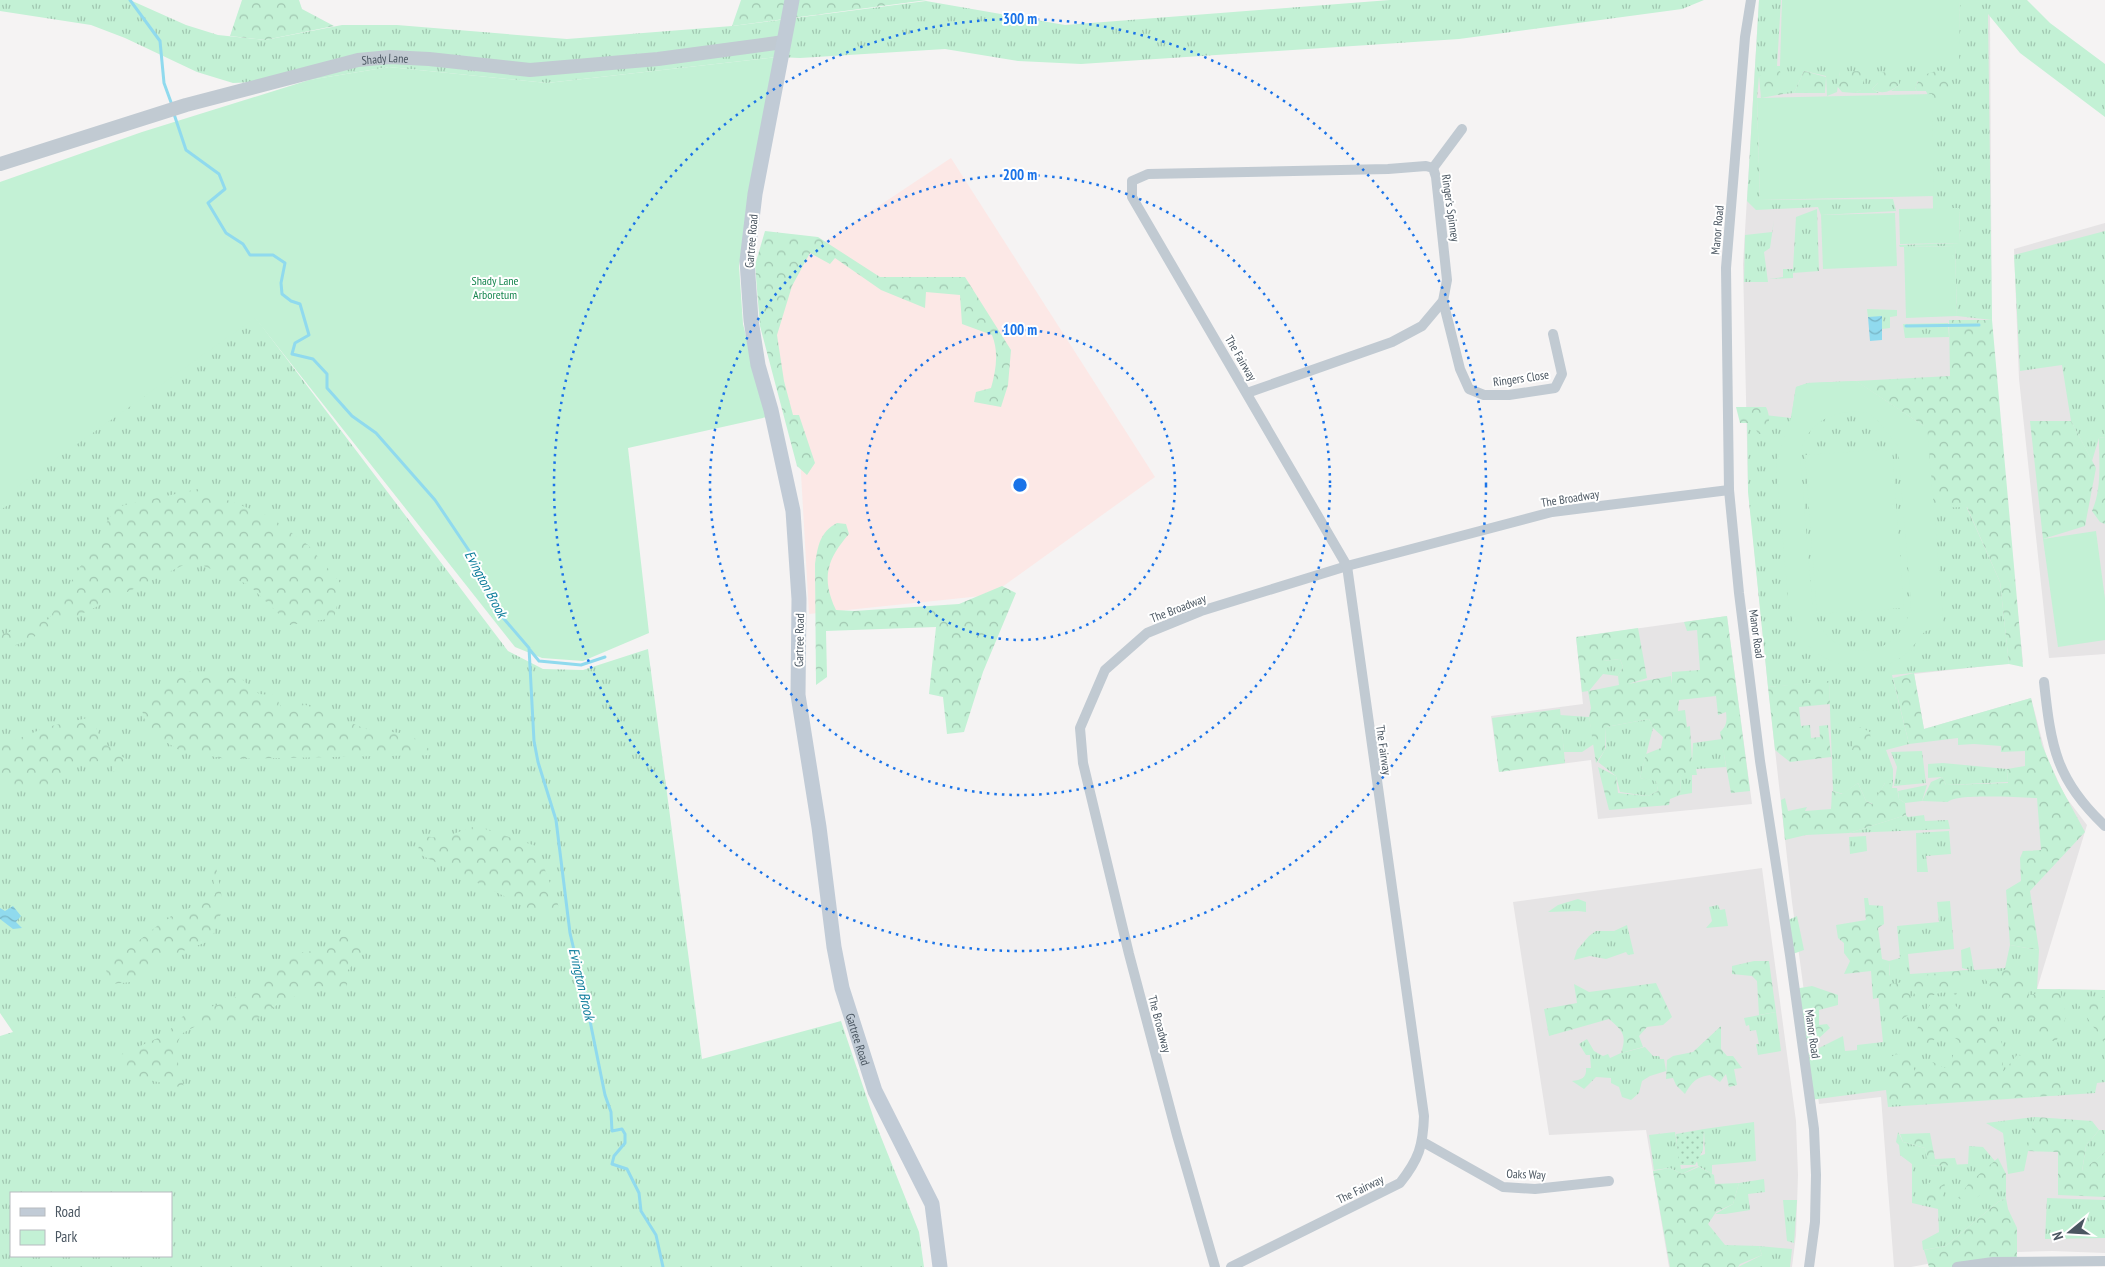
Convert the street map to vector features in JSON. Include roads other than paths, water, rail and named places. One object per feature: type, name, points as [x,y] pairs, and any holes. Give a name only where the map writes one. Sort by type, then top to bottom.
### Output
[{"type":"main road","name":"Gartree Road","points":[[792,0],[755,194],[746,261],[751,320],[758,365],[771,410],[793,511],[799,599],[798,695],[819,827],[834,947],[842,988],[875,1091],[932,1204],[940,1267]]},
{"type":"street","name":"Manor Road","points":[[1751,0],[1745,37],[1726,268],[1729,490],[1739,593],[1760,761],[1790,955],[1814,1129],[1816,1222],[1809,1267]]},
{"type":"street","name":"Shady Lane","points":[[0,164],[186,105],[316,70],[366,59],[390,57],[429,59],[530,70],[658,59],[784,42]]},
{"type":"street","points":[[1433,168],[1462,129]]},
{"type":"street","name":"Ringer's Spinney","points":[[1132,181],[1148,174],[1388,169],[1426,166],[1433,168],[1436,177],[1448,280],[1443,301],[1422,326],[1392,342],[1247,394]]},
{"type":"street","name":"The Fairway","points":[[1132,181],[1132,197],[1346,566],[1424,1116],[1424,1142],[1412,1169],[1400,1183],[1231,1267]]},
{"type":"street","name":"Ringers Close","points":[[1443,301],[1468,389],[1484,395],[1509,395],[1555,388],[1562,374],[1553,334]]},
{"type":"street","name":"The Broadway","points":[[1215,1267],[1177,1135],[1129,954],[1083,763],[1080,728],[1105,670],[1147,633],[1201,611],[1346,566],[1552,512],[1729,490]]},
{"type":"street","points":[[2044,682],[2052,745],[2061,770],[2077,797],[2105,826]]},
{"type":"street","name":"Oaks Way","points":[[1424,1142],[1502,1187],[1535,1189],[1609,1180]]},
{"type":"street","points":[[1957,1267],[1996,1262],[2105,1261]]},
{"type":"water","points":[[1882,316],[1882,340],[1870,341],[1868,317]]},
{"type":"water","points":[[13,906],[21,916],[16,922],[22,928],[13,929],[0,919],[0,908],[5,911]]},
{"type":"waterway","name":"Evington Brook","points":[[130,0],[160,41],[164,83],[172,105]]},
{"type":"waterway","name":"Evington Brook","points":[[174,114],[186,150],[219,174],[225,189],[208,203],[226,233],[243,244],[250,255],[273,255],[285,263],[281,283],[282,294],[291,301],[300,304],[309,335],[295,343],[292,354],[313,359],[327,374],[327,388],[352,416],[376,433],[435,500],[476,561],[499,613],[529,648],[534,741],[538,762],[556,820],[570,933],[605,1095],[611,1112],[612,1131],[622,1129],[625,1134],[625,1143],[614,1156],[612,1164],[627,1169],[639,1193],[641,1211],[656,1235],[663,1267]]},
{"type":"waterway","points":[[1906,326],[1979,325]]},
{"type":"waterway","points":[[530,650],[539,661],[581,665],[605,657]]},
{"type":"park label","name":"Shady Lane Arboretum","points":[[495,287]]}]
